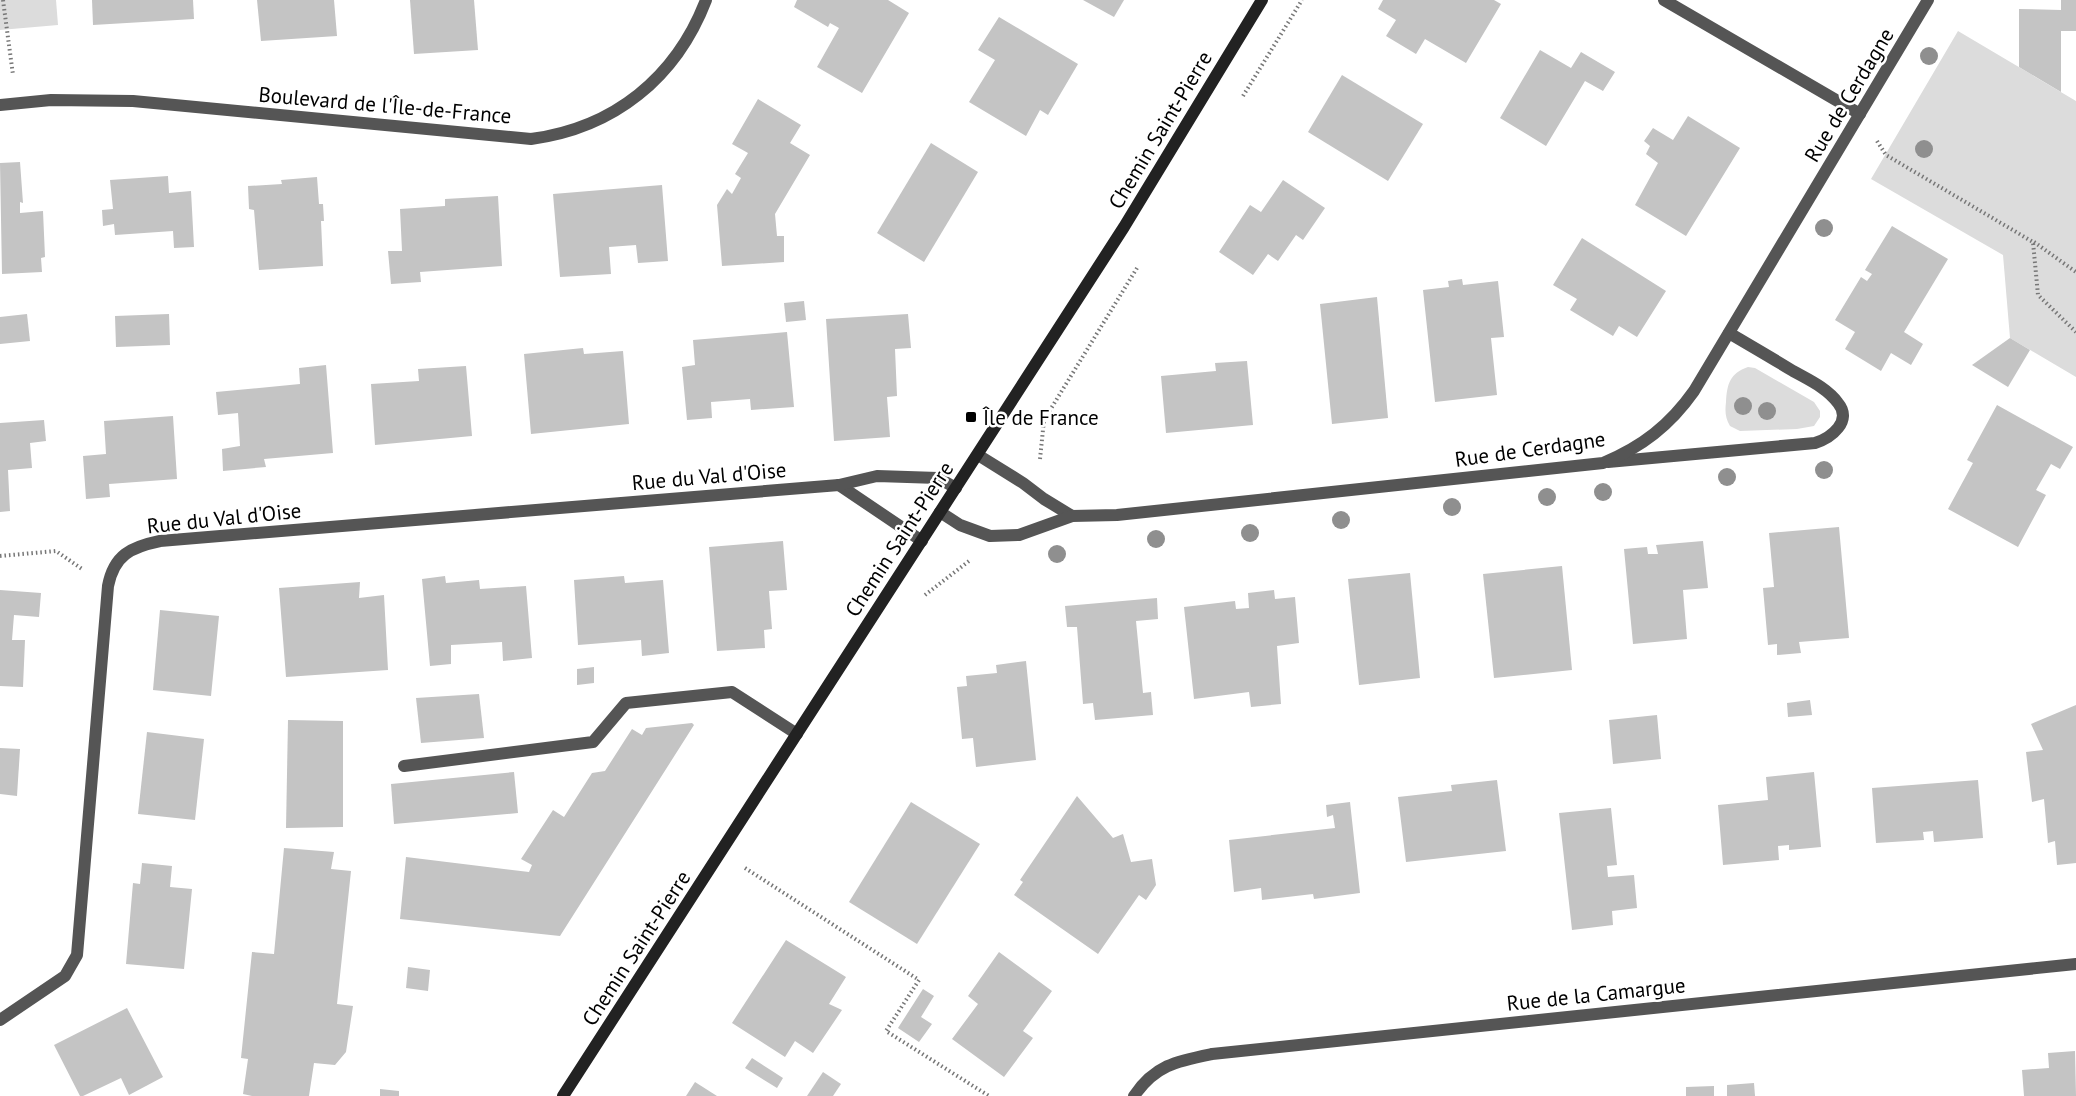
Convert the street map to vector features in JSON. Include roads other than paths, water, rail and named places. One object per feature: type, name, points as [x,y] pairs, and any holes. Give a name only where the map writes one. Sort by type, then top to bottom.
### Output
[{"type":"main road","name":"Chemin Saint-Pierre","points":[[563,1096],[1125,227],[1262,0]]},
{"type":"street","name":"Boulevard de l'Île-de-France","points":[[0,105],[76,99],[133,100],[531,139],[554,136],[617,111],[638,96],[671,63],[687,43],[706,0]]},
{"type":"street","points":[[1664,0],[1860,114]]},
{"type":"street","name":"Rue de Cerdagne","points":[[940,512],[960,525],[990,536],[1019,535],[1072,516],[1117,515],[1604,463],[1645,442],[1680,411],[1730,333],[1928,0]]},
{"type":"street","points":[[1604,463],[1815,443],[1828,438],[1840,427],[1842,408],[1828,392],[1730,333]]},
{"type":"street","points":[[978,454],[1072,516]]},
{"type":"street","name":"Rue du Val d'Oise","points":[[0,1020],[65,976],[76,955],[108,586],[111,573],[125,553],[160,541],[838,485],[877,476],[938,478],[956,489]]},
{"type":"street","points":[[838,485],[922,541]]},
{"type":"street","points":[[404,766],[593,742],[626,703],[732,692],[797,734]]},
{"type":"street","name":"Rue de la Camargue","points":[[1134,1096],[1161,1068],[1177,1061],[1212,1054],[2076,964]]},
{"type":"place","name":"Île de France","points":[[971,417]]}]
